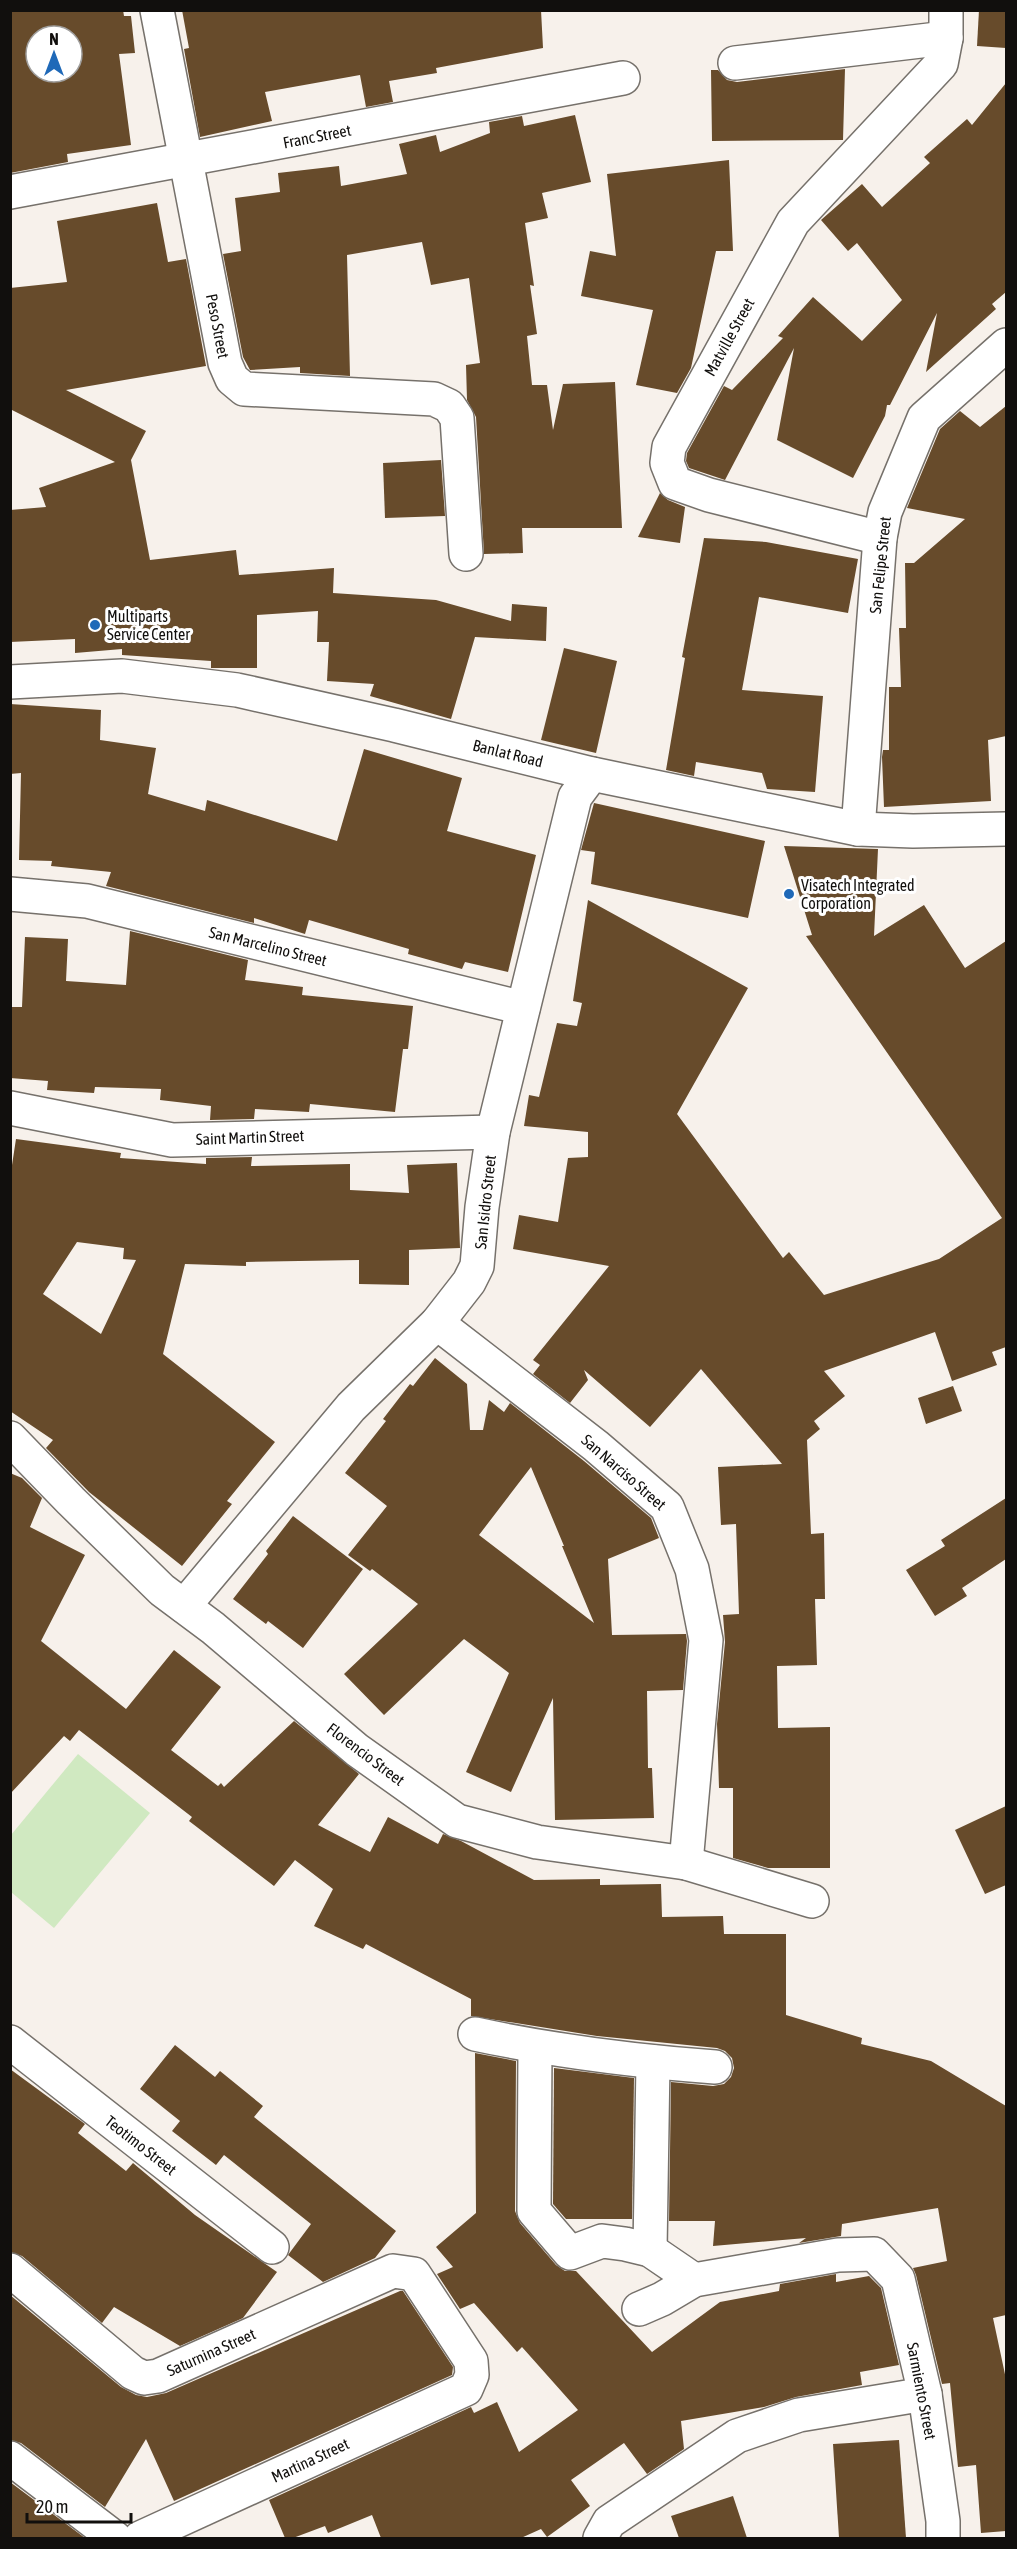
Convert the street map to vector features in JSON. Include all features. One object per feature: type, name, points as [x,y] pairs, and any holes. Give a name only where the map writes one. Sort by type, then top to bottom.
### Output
[{"type":"street","name":"Peso Street","points":[[157,10],[225,363],[232,379],[244,388],[434,399],[449,406],[457,418],[466,554]]},
{"type":"street","name":"Matville Street","points":[[735,63],[946,24],[941,64],[793,222],[669,447],[668,463],[675,483],[720,498],[880,538]]},
{"type":"street","name":"Franc Street","points":[[10,192],[623,78]]},
{"type":"street","name":"San Felipe Street","points":[[858,829],[880,538],[885,512],[924,418],[1006,345]]},
{"type":"street","name":"Banlat Road","points":[[10,682],[122,676],[237,690],[394,725],[592,774],[858,829],[913,831],[1006,829]]},
{"type":"street","name":"San Isidro Street","points":[[183,1606],[351,1407],[437,1323],[469,1282],[477,1266],[482,1208],[493,1132],[575,797],[592,774]]},
{"type":"street","name":"San Marcelino Street","points":[[10,894],[87,901],[523,1008]]},
{"type":"street","name":"Saint Martin Street","points":[[10,1107],[172,1140],[493,1132]]},
{"type":"street","name":"San Narciso Street","points":[[437,1323],[596,1446],[668,1507],[692,1569],[706,1640],[686,1863]]},
{"type":"street","name":"Florencio Street","points":[[10,1438],[162,1590],[357,1750],[457,1821],[537,1842],[686,1863],[812,1900]]},
{"type":"street","points":[[475,2034],[535,2047],[653,2062],[715,2067]]},
{"type":"street","name":"Teotimo Street","points":[[10,2042],[272,2247]]},
{"type":"street","points":[[535,2047],[534,2211],[570,2253],[602,2241],[650,2250],[694,2280],[663,2299],[639,2309]]},
{"type":"street","points":[[650,2250],[653,2062]]},
{"type":"street","name":"Sarmiento Street","points":[[694,2280],[838,2255],[874,2254],[898,2279],[925,2394],[943,2521],[943,2538]]},
{"type":"street","name":"Saturnina Street","points":[[10,2270],[132,2373],[144,2378],[158,2376],[393,2271],[403,2271],[414,2274],[471,2361],[472,2375]]},
{"type":"street","name":"Martina Street","points":[[140,2538],[466,2389],[472,2375]]},
{"type":"street","points":[[600,2538],[609,2522],[737,2436],[799,2415],[925,2394]]},
{"type":"street","points":[[10,2458],[115,2538]]},
{"type":"green space","points":[[78,1754],[150,1813],[54,1928],[11,1892],[11,1835]]},
{"type":"building","points":[[10,10],[123,10],[124,16],[131,16],[135,53],[119,54],[131,145],[67,154],[68,162],[10,173]]},
{"type":"building","points":[[182,10],[541,10],[543,48],[436,68],[437,73],[389,81],[393,102],[366,107],[360,75],[265,92],[272,121],[200,137],[184,49],[189,48]]},
{"type":"building","points":[[979,10],[1006,10],[1006,48],[977,46]]},
{"type":"building","points":[[845,69],[843,140],[712,141],[711,70],[718,70],[727,80],[737,82]]},
{"type":"building","points":[[1006,83],[1006,292],[992,304],[996,309],[926,372],[937,313],[890,405],[887,405],[885,416],[853,478],[777,440],[794,348],[725,480],[689,468],[686,461],[687,453],[724,386],[732,390],[783,338],[778,336],[813,297],[862,341],[902,300],[857,243],[848,251],[821,220],[862,184],[882,207],[930,163],[924,157],[967,119],[972,125]]},
{"type":"building","points":[[575,115],[591,182],[542,193],[548,218],[525,223],[534,286],[530,285],[537,334],[527,336],[532,385],[547,385],[553,430],[563,384],[615,382],[622,528],[522,528],[523,553],[484,554],[476,417],[467,400],[466,365],[480,363],[469,278],[431,285],[422,242],[347,255],[350,376],[300,373],[300,367],[250,370],[243,357],[223,254],[241,251],[235,198],[280,192],[278,173],[339,166],[341,186],[407,174],[399,144],[436,135],[440,152],[490,133],[489,122],[522,116],[524,126]]},
{"type":"building","points":[[729,160],[733,251],[716,251],[691,368],[677,393],[636,385],[653,310],[581,296],[590,251],[616,256],[607,174]]},
{"type":"building","points":[[157,203],[168,262],[186,259],[206,366],[66,390],[146,431],[131,460],[150,560],[236,550],[239,575],[334,568],[333,593],[436,600],[511,621],[512,604],[547,607],[546,641],[475,637],[451,719],[370,696],[374,684],[327,681],[329,642],[317,642],[318,611],[257,615],[257,668],[211,668],[211,661],[122,655],[122,649],[75,653],[75,639],[10,642],[10,510],[46,507],[39,488],[115,462],[10,409],[10,288],[67,282],[57,221]]},
{"type":"building","points":[[1006,406],[1006,736],[988,740],[991,801],[884,807],[882,757],[883,750],[889,750],[889,687],[901,687],[899,628],[906,628],[905,563],[914,563],[965,519],[907,508],[940,429],[960,411],[980,427]]},
{"type":"building","points":[[441,460],[445,516],[385,518],[383,463]]},
{"type":"building","points":[[660,493],[668,500],[685,507],[680,543],[638,537]]},
{"type":"building","points":[[704,538],[766,542],[858,559],[848,613],[759,597],[742,690],[823,696],[815,792],[767,789],[762,773],[696,762],[694,776],[666,770],[685,658],[682,657]]},
{"type":"building","points":[[564,648],[617,661],[596,753],[541,740]]},
{"type":"building","points":[[10,704],[101,710],[100,740],[156,748],[148,794],[205,811],[207,800],[337,841],[364,749],[462,778],[447,831],[536,855],[508,972],[465,962],[462,969],[408,954],[409,949],[309,920],[305,934],[254,918],[254,923],[106,886],[111,872],[51,866],[52,861],[19,860],[21,773],[10,774]]},
{"type":"building","points":[[594,803],[765,841],[748,918],[591,884],[595,852],[581,850]]},
{"type":"building","points":[[784,846],[878,849],[874,936],[924,905],[965,968],[1006,941],[1006,1347],[992,1352],[997,1365],[952,1381],[935,1332],[824,1371],[845,1396],[814,1421],[820,1429],[807,1440],[811,1534],[824,1533],[825,1599],[815,1599],[817,1665],[777,1666],[778,1728],[830,1727],[830,1868],[768,1868],[733,1858],[733,1788],[719,1788],[717,1724],[725,1642],[723,1615],[739,1614],[736,1524],[721,1525],[718,1467],[782,1464],[701,1369],[650,1427],[584,1370],[588,1380],[570,1403],[533,1374],[540,1365],[533,1360],[609,1266],[513,1249],[519,1215],[558,1222],[568,1158],[588,1157],[588,1132],[524,1126],[529,1095],[539,1097],[557,1023],[577,1026],[582,1003],[573,1001],[588,900],[748,988],[677,1114],[783,1258],[789,1252],[824,1295],[939,1259],[1002,1218],[806,936],[812,935]]},
{"type":"building","points":[[130,931],[248,960],[245,980],[303,987],[302,995],[413,1006],[408,1049],[403,1049],[395,1112],[310,1104],[309,1112],[255,1109],[254,1119],[210,1120],[211,1106],[160,1100],[161,1089],[95,1087],[94,1093],[47,1090],[48,1081],[10,1078],[10,1007],[22,1007],[25,937],[68,939],[66,981],[126,985]]},
{"type":"building","points":[[16,1139],[121,1153],[120,1158],[206,1164],[206,1158],[252,1157],[251,1166],[350,1164],[350,1190],[409,1193],[407,1165],[457,1163],[460,1248],[409,1250],[409,1285],[359,1284],[359,1260],[246,1262],[246,1266],[185,1264],[163,1354],[275,1442],[227,1501],[232,1504],[182,1566],[89,1492],[46,1448],[53,1440],[10,1411],[10,1178]],"holes":[[[77,1242],[124,1248],[123,1259],[136,1260],[101,1334],[43,1294]]]},
{"type":"building","points":[[435,1358],[467,1384],[470,1430],[483,1430],[489,1400],[504,1412],[510,1403],[584,1461],[651,1518],[659,1538],[608,1559],[612,1635],[686,1634],[683,1690],[647,1691],[648,1768],[652,1768],[654,1818],[555,1820],[553,1698],[511,1792],[466,1772],[509,1673],[464,1639],[384,1715],[344,1674],[418,1604],[372,1569],[370,1571],[348,1555],[387,1506],[345,1473],[386,1421],[383,1419],[410,1384],[413,1386]],"holes":[[[531,1467],[564,1546],[562,1546],[594,1623],[479,1535]]]},
{"type":"building","points":[[953,1386],[962,1411],[926,1424],[918,1398]]},
{"type":"building","points":[[10,1473],[22,1478],[42,1498],[30,1527],[85,1555],[41,1641],[126,1709],[174,1650],[221,1687],[171,1750],[218,1786],[221,1783],[224,1787],[294,1721],[359,1774],[318,1825],[370,1852],[388,1817],[438,1844],[443,1834],[461,1841],[534,1880],[600,1879],[600,1885],[661,1884],[662,1917],[723,1916],[724,1934],[786,1934],[786,2015],[862,2038],[861,2044],[931,2061],[1006,2106],[1006,2315],[993,2318],[1006,2379],[1006,2531],[981,2533],[976,2465],[958,2467],[950,2383],[942,2384],[913,2268],[947,2261],[938,2208],[842,2224],[841,2236],[799,2243],[806,2238],[713,2246],[715,2221],[669,2221],[671,2082],[713,2086],[724,2084],[731,2077],[734,2068],[732,2058],[725,2051],[717,2048],[597,2036],[471,2016],[471,1999],[366,1944],[363,1949],[314,1926],[333,1889],[295,1860],[274,1886],[189,1821],[192,1817],[79,1730],[70,1741],[64,1736],[10,1794]]},
{"type":"building","points":[[1006,1498],[1006,1559],[962,1588],[967,1596],[935,1616],[906,1570],[945,1546],[941,1540]]},
{"type":"building","points":[[293,1516],[363,1569],[303,1648],[268,1621],[266,1624],[233,1599],[268,1554],[266,1551]]},
{"type":"building","points":[[1006,1806],[1006,1885],[985,1894],[955,1830]]},
{"type":"building","points":[[175,2045],[215,2077],[220,2071],[263,2106],[254,2117],[396,2231],[375,2258],[323,2282],[288,2255],[311,2224],[224,2155],[216,2165],[172,2131],[180,2121],[140,2089]]},
{"type":"building","points":[[475,2053],[516,2061],[515,2211],[520,2223],[556,2265],[565,2271],[576,2271],[652,2352],[720,2302],[779,2291],[780,2284],[836,2274],[836,2282],[869,2276],[881,2288],[899,2365],[860,2372],[862,2385],[796,2397],[764,2407],[681,2421],[684,2449],[647,2474],[624,2443],[571,2480],[590,2506],[547,2537],[541,2529],[521,2538],[381,2538],[372,2515],[328,2533],[325,2526],[293,2538],[285,2538],[269,2500],[471,2407],[474,2413],[497,2402],[519,2452],[578,2410],[522,2347],[517,2352],[474,2303],[460,2309],[437,2274],[453,2267],[436,2247],[476,2213]]},
{"type":"building","points":[[554,2068],[634,2078],[632,2219],[566,2219],[553,2204]]},
{"type":"building","points":[[10,2069],[85,2124],[78,2133],[126,2171],[133,2163],[195,2215],[277,2272],[243,2318],[180,2346],[114,2307],[102,2323],[22,2256],[10,2252]]},
{"type":"building","points":[[403,2291],[453,2367],[452,2375],[174,2501],[146,2439],[105,2507],[21,2443],[10,2440],[10,2295],[121,2387],[136,2395],[147,2397],[166,2393]]},
{"type":"building","points":[[899,2440],[906,2538],[839,2538],[833,2444]]},
{"type":"building","points":[[10,2482],[85,2538],[10,2538]]},
{"type":"building","points":[[733,2496],[747,2538],[679,2538],[671,2516]]},
{"type":"place","name":"Multiparts Service Center","points":[[95,625]]},
{"type":"place","name":"Visatech Integrated Corporation","points":[[789,894]]}]
